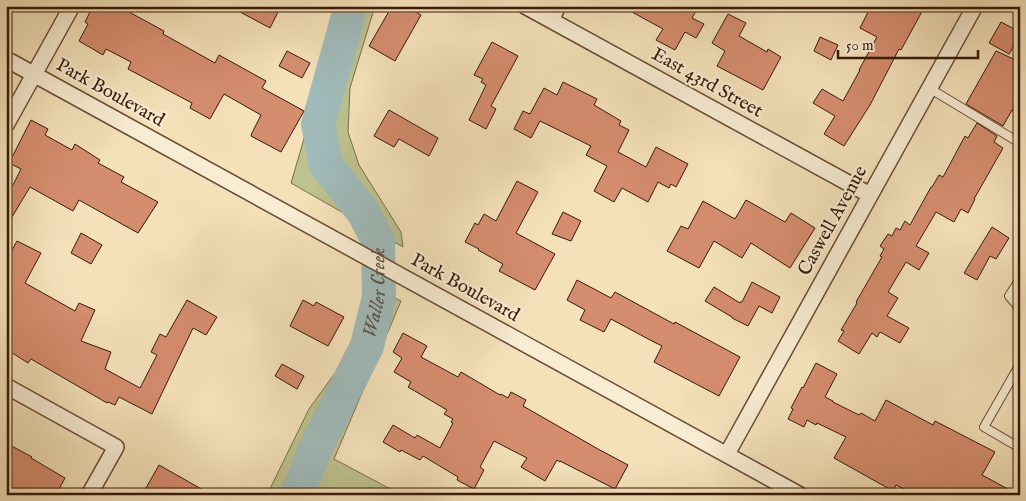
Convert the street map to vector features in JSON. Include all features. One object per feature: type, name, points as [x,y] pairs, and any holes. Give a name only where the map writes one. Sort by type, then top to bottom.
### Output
[{"type":"street","points":[[6,125],[72,6]]},
{"type":"street","name":"East 43rd Street","points":[[526,6],[870,195]]},
{"type":"street","points":[[551,20],[558,6]]},
{"type":"street","name":"Caswell Avenue","points":[[726,454],[975,6]]},
{"type":"street","name":"Park Boulevard","points":[[6,59],[800,495]]},
{"type":"street","points":[[6,386],[116,447],[90,495]]},
{"type":"lane","points":[[929,88],[1020,142]]},
{"type":"lane","points":[[1020,279],[1010,296],[1020,309]]},
{"type":"lane","points":[[1020,364],[984,428],[1020,448]]},
{"type":"green space","points":[[343,6],[375,6],[350,88],[348,132],[359,165],[401,232],[403,247],[291,183]]},
{"type":"green space","points":[[368,285],[401,301],[334,459],[396,492],[395,495],[267,495],[309,409],[356,344]]},
{"type":"building","points":[[93,6],[118,6],[164,31],[163,34],[215,63],[219,55],[266,81],[262,88],[304,111],[281,152],[251,136],[261,115],[224,94],[210,119],[190,108],[192,103],[128,69],[131,62],[106,49],[103,55],[79,41],[88,24],[85,22]]},
{"type":"building","points":[[229,6],[281,6],[270,28]]},
{"type":"building","points":[[392,6],[405,6],[421,15],[395,61],[369,46]]},
{"type":"building","points":[[621,6],[699,6],[692,18],[704,24],[696,38],[685,32],[675,50],[656,40],[663,29]]},
{"type":"building","points":[[871,6],[925,6],[901,50],[899,49],[870,105],[844,146],[824,134],[835,116],[813,103],[822,89],[843,101],[877,37],[860,28]]},
{"type":"building","points":[[728,14],[746,23],[739,36],[767,52],[768,49],[781,57],[763,90],[717,66],[725,51],[712,43]]},
{"type":"building","points":[[1001,22],[1020,32],[1009,54],[989,43]]},
{"type":"building","points":[[820,37],[838,45],[831,60],[814,51]]},
{"type":"building","points":[[492,42],[518,56],[491,106],[496,109],[486,129],[469,120],[486,85],[481,82],[483,79],[474,75]]},
{"type":"building","points":[[287,51],[310,63],[302,78],[279,66]]},
{"type":"building","points":[[996,51],[1020,62],[1014,75],[1020,78],[1020,115],[1012,110],[1003,126],[966,104]]},
{"type":"building","points":[[563,82],[597,99],[594,105],[621,121],[619,125],[629,130],[618,152],[646,167],[656,147],[688,164],[676,187],[671,184],[669,188],[658,182],[648,202],[622,188],[614,202],[594,191],[607,166],[586,155],[591,146],[540,121],[531,138],[514,129],[523,111],[530,114],[544,88],[557,95]]},
{"type":"building","points":[[389,110],[438,138],[429,156],[399,139],[394,147],[374,136]]},
{"type":"building","points":[[31,120],[48,129],[45,135],[72,150],[75,144],[100,160],[98,163],[124,177],[121,182],[158,202],[138,233],[79,200],[73,211],[30,187],[6,227],[6,199],[21,169],[9,163]]},
{"type":"building","points":[[977,123],[997,136],[994,142],[1003,148],[968,213],[961,209],[954,222],[936,212],[916,246],[929,253],[919,270],[906,262],[888,292],[898,298],[887,316],[909,328],[900,343],[880,332],[877,337],[872,333],[859,354],[838,341],[844,331],[841,330],[882,257],[880,256],[884,249],[880,246],[888,234],[892,236],[896,228],[900,230],[905,221],[910,225],[931,187],[939,175],[943,177],[965,136],[968,138]]},
{"type":"building","points":[[517,181],[538,192],[516,233],[555,254],[535,290],[499,271],[503,264],[465,242],[475,223],[478,225],[484,214],[496,221]]},
{"type":"building","points":[[746,200],[785,222],[791,213],[815,228],[790,268],[751,243],[742,258],[714,241],[699,268],[667,251],[681,226],[688,229],[703,201],[735,219]]},
{"type":"building","points":[[563,212],[581,221],[571,241],[552,234]]},
{"type":"building","points":[[992,227],[1009,238],[996,259],[990,256],[977,280],[964,273]]},
{"type":"building","points":[[81,233],[102,245],[91,264],[71,253]]},
{"type":"building","points":[[17,241],[41,253],[25,283],[75,311],[79,303],[95,310],[81,341],[111,352],[105,369],[140,388],[157,355],[151,352],[160,334],[166,337],[187,300],[217,317],[206,335],[193,328],[152,414],[119,397],[115,405],[107,403],[31,359],[28,363],[6,349],[6,261]]},
{"type":"building","points":[[577,280],[611,298],[615,292],[740,357],[719,396],[654,362],[662,346],[611,319],[604,332],[580,320],[585,310],[567,300]]},
{"type":"building","points":[[752,282],[780,297],[772,313],[759,306],[748,326],[705,301],[714,287],[740,303]]},
{"type":"building","points":[[303,300],[314,306],[316,302],[344,317],[328,346],[290,326]]},
{"type":"building","points":[[403,333],[427,346],[421,357],[458,377],[461,372],[500,395],[508,398],[511,392],[526,400],[523,406],[628,465],[615,489],[557,460],[545,481],[521,467],[527,458],[494,441],[480,467],[484,470],[474,489],[457,480],[458,477],[423,456],[420,460],[401,450],[400,452],[383,442],[393,425],[415,438],[417,435],[440,448],[453,423],[451,422],[453,419],[444,414],[447,410],[408,387],[411,382],[394,372],[402,358],[393,352]]},
{"type":"building","points":[[816,363],[837,374],[825,397],[859,415],[861,413],[875,421],[886,400],[933,425],[935,421],[995,452],[982,475],[1019,495],[916,495],[896,485],[893,491],[834,458],[846,437],[817,423],[816,425],[807,420],[804,427],[788,419],[793,409],[791,408]]},
{"type":"building","points":[[282,364],[304,376],[297,389],[275,376]]},
{"type":"building","points":[[6,443],[65,478],[56,495],[25,495],[6,485]]},
{"type":"building","points":[[159,465],[212,495],[142,495]]},
{"type":"waterway","name":"Waller Creek","points":[[297,495],[316,447],[367,346],[379,297],[378,241],[364,213],[326,165],[318,124],[351,6]]}]
